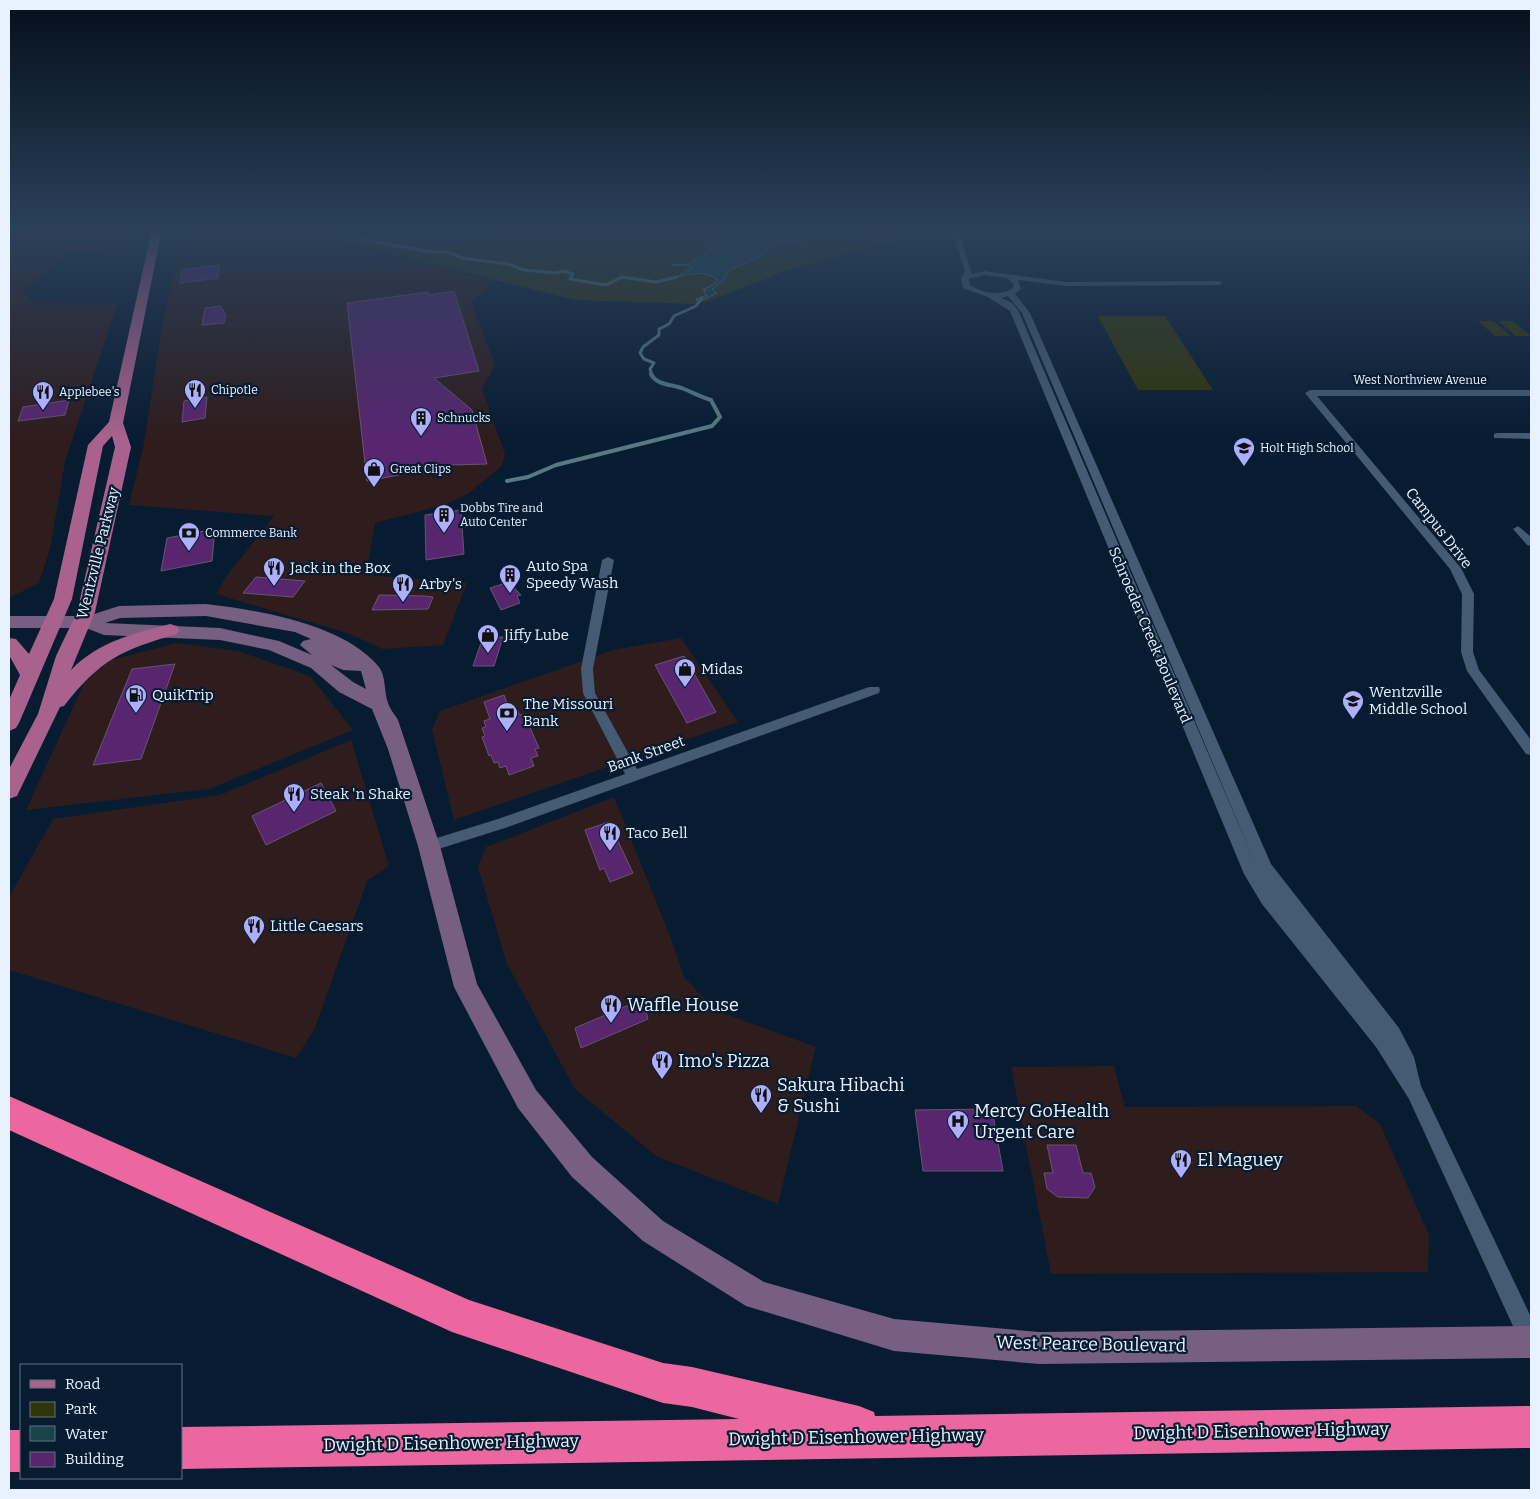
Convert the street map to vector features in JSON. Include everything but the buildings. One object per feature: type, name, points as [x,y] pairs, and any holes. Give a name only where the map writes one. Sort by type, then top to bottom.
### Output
[{"type":"highway","points":[[9,1113],[466,1318],[663,1383],[692,1388],[895,1436]]},
{"type":"highway","name":"Dwight D Eisenhower Highway","points":[[182,1448],[1531,1427]]},
{"type":"main road","name":"Wentzville Parkway","points":[[9,722],[30,676],[72,622],[86,612],[123,447],[116,423],[142,299]]},
{"type":"main road","name":"Wentzville Parkway","points":[[9,790],[48,714],[66,656],[72,622],[63,599],[96,445],[116,423]]},
{"type":"main road","name":"West Pearce Boulevard","points":[[9,622],[72,622],[119,612],[206,610],[253,616],[300,627],[350,651],[372,671],[379,704],[388,720],[429,846],[466,988],[527,1099],[582,1167],[653,1231],[757,1295],[894,1335],[1039,1348],[1531,1341]]},
{"type":"main road","name":"West Pearce Boulevard","points":[[72,622],[104,629],[175,630],[248,638],[283,648],[316,664],[346,687],[379,704]]},
{"type":"main road","points":[[48,714],[77,674],[90,662],[120,644],[196,625],[277,633],[300,627]]},
{"type":"main road","points":[[9,644],[19,653],[30,676]]},
{"type":"main road","points":[[283,648],[299,644],[309,645],[342,664],[364,665]]},
{"type":"street","name":"Schroeder Creek Boulevard","points":[[998,299],[1009,304],[1014,310],[1249,869],[1268,899],[1333,966]]},
{"type":"street","name":"Schroeder Creek Boulevard","points":[[1018,299],[1265,868],[1333,966],[1415,1093],[1531,1341]]},
{"type":"street","name":"West Northview Avenue","points":[[1310,393],[1531,393]]},
{"type":"street","name":"Campus Drive","points":[[1310,393],[1455,568],[1468,594],[1467,652],[1473,671],[1531,750]]},
{"type":"street","points":[[1497,436],[1531,436]]},
{"type":"street","points":[[1518,529],[1531,543]]},
{"type":"street","points":[[608,560],[588,670],[589,693],[633,776]]},
{"type":"street","name":"Bank Street","points":[[429,846],[500,824],[874,690]]},
{"type":"shaded area","points":[[9,299],[30,299],[34,303],[117,304],[65,462],[50,549],[39,583],[9,598]]},
{"type":"shaded area","points":[[168,299],[474,299],[471,301],[495,365],[482,389],[505,454],[502,466],[469,493],[447,504],[375,523],[366,575],[467,583],[443,645],[382,649],[350,634],[216,594],[225,578],[274,516],[129,505],[143,448]]},
{"type":"shaded area","points":[[681,638],[738,722],[454,820],[432,729],[440,711],[613,650]]},
{"type":"shaded area","points":[[177,643],[238,651],[310,676],[353,730],[209,789],[26,810],[86,679],[111,660]]},
{"type":"shaded area","points":[[351,740],[389,866],[367,881],[315,1028],[296,1058],[9,970],[9,897],[53,819],[220,795]]},
{"type":"shaded area","points":[[614,797],[670,936],[684,977],[715,1010],[816,1047],[778,1204],[656,1156],[575,1089],[507,964],[478,867],[486,847]]},
{"type":"shaded area","points":[[1114,1066],[1125,1107],[1357,1106],[1380,1124],[1429,1235],[1428,1272],[1051,1274],[1011,1067]]},
{"type":"green space","points":[[571,299],[713,299],[695,304]]},
{"type":"green space","points":[[1098,316],[1165,316],[1213,390],[1138,390]]},
{"type":"green space","points":[[1478,321],[1493,321],[1511,336],[1495,336]]},
{"type":"green space","points":[[1498,321],[1513,321],[1531,336],[1516,336]]},
{"type":"waterway","points":[[652,375],[650,369],[654,363],[644,359],[640,353],[643,347],[659,335],[659,329],[669,324],[674,316],[696,306],[701,299]]},
{"type":"waterway","points":[[507,481],[528,477],[556,465],[712,426],[720,417],[711,400],[680,387],[661,383],[651,374]]},
{"type":"place","name":"Chipotle","points":[[195,409]]},
{"type":"place","name":"Applebee's","points":[[43,411]]},
{"type":"place","name":"Schnucks","points":[[421,437]]},
{"type":"place","name":"Holt High School","points":[[1244,467]]},
{"type":"place","name":"Great Clips","points":[[374,488]]},
{"type":"place","name":"Dobbs Tire and Auto Center","points":[[444,534]]},
{"type":"place","name":"Commerce Bank","points":[[189,552]]},
{"type":"place","name":"Jack in the Box","points":[[274,587]]},
{"type":"place","name":"Auto Spa Speedy Wash","points":[[510,594]]},
{"type":"place","name":"Arby's","points":[[403,603]]},
{"type":"place","name":"Jiffy Lube","points":[[488,654]]},
{"type":"place","name":"Midas","points":[[685,688]]},
{"type":"place","name":"QuikTrip","points":[[136,714]]},
{"type":"place","name":"Wentzville Middle School","points":[[1353,720]]},
{"type":"place","name":"The Missouri Bank","points":[[507,732]]},
{"type":"place","name":"Steak 'n Shake","points":[[294,813]]},
{"type":"place","name":"Taco Bell","points":[[610,852]]},
{"type":"place","name":"Little Caesars","points":[[254,945]]},
{"type":"place","name":"Waffle House","points":[[611,1024]]},
{"type":"place","name":"Imo's Pizza","points":[[662,1080]]},
{"type":"place","name":"Sakura Hibachi & Sushi","points":[[761,1114]]},
{"type":"place","name":"Mercy GoHealth Urgent Care","points":[[958,1140]]},
{"type":"place","name":"El Maguey","points":[[1181,1179]]}]
